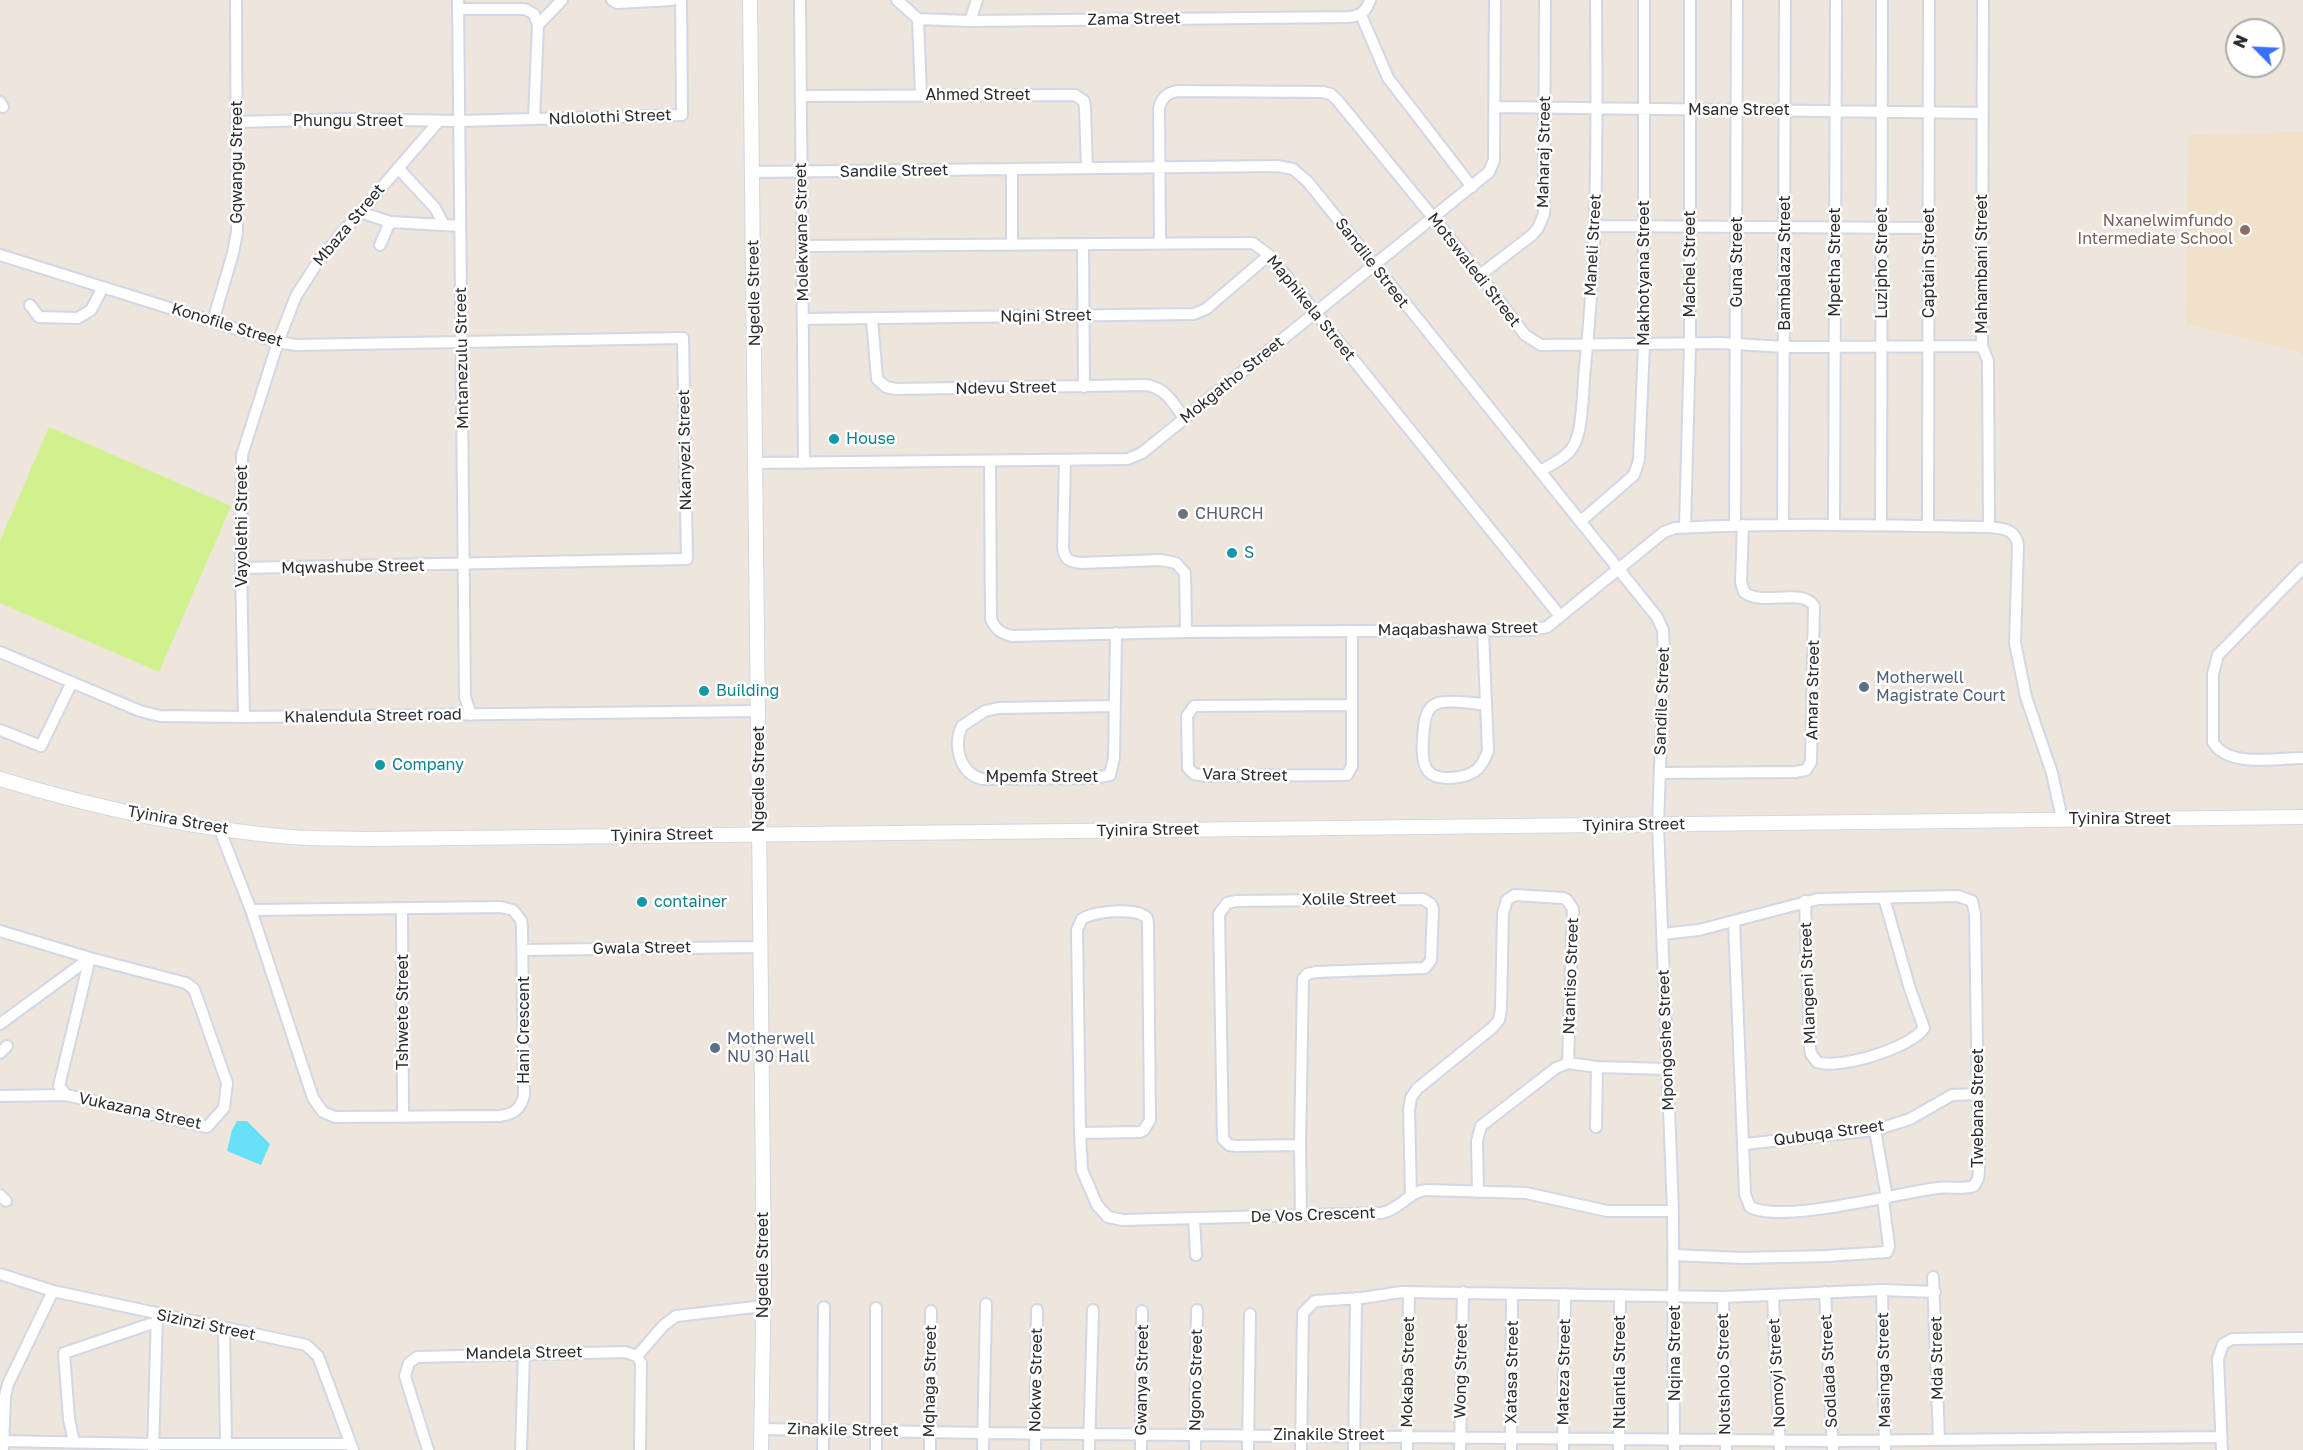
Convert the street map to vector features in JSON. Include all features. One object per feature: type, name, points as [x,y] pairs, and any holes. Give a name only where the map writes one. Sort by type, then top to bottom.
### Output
[{"type":"street","name":"Gqwangu Street","points":[[213,321],[237,232],[236,0]]},
{"type":"street","points":[[538,25],[562,0]]},
{"type":"street","points":[[612,0],[617,3],[672,0]]},
{"type":"street","name":"Ndlolothi Street","points":[[459,121],[682,115],[681,0]]},
{"type":"street","name":"Ngedle Street","points":[[750,0],[764,1306],[761,1450]]},
{"type":"street","name":"Molekwane Street","points":[[800,0],[804,463]]},
{"type":"street","points":[[897,0],[918,19],[921,95]]},
{"type":"street","points":[[970,21],[977,0]]},
{"type":"street","points":[[1370,0],[1361,15],[1388,78],[1472,187]]},
{"type":"street","name":"Mokgatho Street","points":[[756,463],[1065,461],[1136,457],[1485,177],[1492,166],[1495,107],[1495,0]]},
{"type":"street","name":"Maharaj Street","points":[[1480,275],[1532,235],[1542,221],[1545,0]]},
{"type":"street","name":"Maneli Street","points":[[1540,471],[1570,452],[1575,445],[1579,429],[1588,345],[1595,226],[1596,0]]},
{"type":"street","name":"Makhotyana Street","points":[[1581,521],[1628,480],[1637,470],[1639,460],[1644,345],[1644,0]]},
{"type":"street","name":"Machel Street","points":[[1685,527],[1690,344],[1690,0]]},
{"type":"street","name":"Guna Street","points":[[1737,0],[1739,525]]},
{"type":"street","name":"Bambalaza Street","points":[[1784,525],[1785,0]]},
{"type":"street","name":"Mpetha Street","points":[[1834,525],[1836,0]]},
{"type":"street","name":"Luzipho Street","points":[[1881,525],[1882,0]]},
{"type":"street","name":"Captain Street","points":[[1928,526],[1929,0]]},
{"type":"street","name":"Mahambani Street","points":[[1983,0],[1982,346],[1988,361],[1989,527]]},
{"type":"street","points":[[458,4],[525,9],[534,14],[538,25],[534,119]]},
{"type":"street","name":"Mntanezulu Street","points":[[458,4],[465,697],[471,715]]},
{"type":"street","name":"Zama Street","points":[[918,19],[970,21],[1348,17],[1361,15]]},
{"type":"street","name":"Motswaledi Street","points":[[1160,243],[1159,109],[1162,98],[1171,93],[1323,92],[1331,94],[1338,101],[1530,340],[1541,345],[1722,343],[1737,346],[1784,347],[1982,346]]},
{"type":"street","name":"Ahmed Street","points":[[802,96],[1075,95],[1084,101],[1086,168]]},
{"type":"street","name":"Msane Street","points":[[1495,107],[1982,112]]},
{"type":"street","name":"Phungu Street","points":[[236,122],[348,119],[459,121]]},
{"type":"street","name":"Mbaza Street","points":[[278,342],[296,296],[308,275],[439,121]]},
{"type":"street","name":"Sandile Street","points":[[752,172],[1277,166],[1293,169],[1308,182],[1657,617],[1663,630],[1658,825]]},
{"type":"street","points":[[398,168],[435,208],[444,225]]},
{"type":"street","points":[[1012,170],[1012,245]]},
{"type":"street","points":[[360,212],[390,222],[460,226]]},
{"type":"street","points":[[380,245],[390,222]]},
{"type":"street","points":[[1595,226],[1929,228]]},
{"type":"street","name":"Maphikela Street","points":[[802,246],[1248,242],[1257,245],[1269,255],[1560,616]]},
{"type":"street","points":[[1083,244],[1084,387]]},
{"type":"street","name":"Konofile Street","points":[[0,255],[278,342],[311,345],[462,342]]},
{"type":"street","name":"Nqini Street","points":[[803,319],[1194,314],[1206,309],[1269,255]]},
{"type":"street","points":[[30,305],[39,317],[78,318],[91,310],[103,287]]},
{"type":"street","name":"Ndevu Street","points":[[872,319],[877,379],[886,387],[896,389],[1154,386],[1166,394],[1184,418]]},
{"type":"street","name":"Nkanyezi Street","points":[[462,342],[683,338],[687,559],[465,565]]},
{"type":"street","name":"Vayolethi Street","points":[[244,717],[241,568],[242,455],[278,342]]},
{"type":"street","name":"Maqabashawa Street","points":[[990,461],[991,619],[996,629],[1012,636],[1540,629],[1547,627],[1664,532],[1675,528],[1739,525],[1881,525],[1989,527],[2010,530],[2017,538],[2015,643],[2026,697],[2052,772],[2062,819]]},
{"type":"street","points":[[1065,461],[1063,547],[1065,557],[1081,562],[1161,560],[1180,565],[1185,573],[1186,632]]},
{"type":"street","name":"Amara Street","points":[[1660,773],[1795,772],[1806,770],[1811,762],[1814,606],[1804,598],[1757,598],[1748,596],[1744,592],[1739,525]]},
{"type":"street","name":"Mqwashube Street","points":[[241,568],[465,565]]},
{"type":"street","points":[[2303,568],[2217,655],[2213,674],[2213,742],[2223,754],[2232,758],[2303,758]]},
{"type":"street","name":"Vara Street","points":[[1352,631],[1352,705],[1352,765],[1347,775],[1206,776],[1194,774],[1188,768],[1187,716],[1194,706],[1352,705]]},
{"type":"street","points":[[1483,631],[1484,704],[1488,751],[1483,765],[1466,776],[1452,778],[1433,775],[1427,770],[1422,759],[1425,720],[1430,708],[1443,702],[1484,704]]},
{"type":"street","name":"Mpemfa Street","points":[[1115,706],[998,708],[985,711],[962,726],[958,739],[960,758],[969,773],[981,778],[1104,778],[1110,775],[1113,768],[1115,706],[1116,633]]},
{"type":"street","name":"Khalendula Street road","points":[[0,652],[150,714],[174,716],[759,711]]},
{"type":"street","points":[[0,730],[41,746],[72,682]]},
{"type":"street","name":"Tyinira Street","points":[[0,780],[75,801],[142,816],[294,837],[368,839],[2303,817]]},
{"type":"street","name":"Mpongoshe Street","points":[[1658,825],[1674,1255]]},
{"type":"street","name":"Hani Crescent","points":[[219,828],[251,910],[313,1098],[318,1107],[335,1117],[500,1116],[519,1108],[524,1095],[523,950],[521,920],[513,910],[507,908],[402,908],[251,910]]},
{"type":"street","name":"Twebana Street","points":[[1662,933],[1688,932],[1818,899],[1958,896],[1972,901],[1975,906],[1978,1094],[1979,1171],[1976,1183],[1969,1187],[1934,1188],[1809,1210],[1765,1212],[1750,1207],[1745,1194],[1745,1144],[1734,921]]},
{"type":"street","name":"Ntantiso Street","points":[[1411,1196],[1409,1103],[1418,1089],[1499,1020],[1503,913],[1504,906],[1510,897],[1563,898],[1573,909],[1568,1064]]},
{"type":"street","name":"Mlangeni Street","points":[[1805,901],[1810,1048],[1817,1062],[1830,1064],[1888,1052],[1919,1034],[1924,1028],[1884,898]]},
{"type":"street","name":"Xolile Street","points":[[1300,1145],[1236,1146],[1229,1145],[1223,1140],[1219,922],[1222,908],[1227,903],[1236,901],[1424,899],[1431,904],[1433,909],[1431,960],[1425,968],[1316,972],[1307,974],[1303,979],[1301,1215]]},
{"type":"street","name":"Tshwete Street","points":[[402,908],[403,1116]]},
{"type":"street","name":"De Vos Crescent","points":[[1080,1133],[1140,1132],[1150,1120],[1148,923],[1147,918],[1139,912],[1090,915],[1082,919],[1079,924],[1080,1133],[1082,1170],[1102,1212],[1115,1219],[1123,1220],[1382,1213],[1392,1211],[1411,1196],[1426,1190],[1536,1195],[1607,1211],[1673,1211]]},
{"type":"street","name":"Vukazana Street","points":[[0,931],[186,983],[194,989],[227,1083],[224,1108],[207,1127],[66,1095],[59,1086],[90,958]]},
{"type":"street","name":"Gwala Street","points":[[523,950],[761,947]]},
{"type":"street","points":[[0,1024],[90,958]]},
{"type":"street","points":[[1478,1192],[1477,1141],[1481,1126],[1556,1068],[1568,1064],[1667,1069]]},
{"type":"street","points":[[1596,1127],[1597,1067]]},
{"type":"street","name":"Qubuqa Street","points":[[1745,1144],[1875,1130],[1910,1119],[1952,1095],[1978,1094]]},
{"type":"street","points":[[0,1096],[66,1095]]},
{"type":"street","points":[[1674,1255],[1826,1256],[1887,1252],[1889,1246],[1885,1198],[1875,1130]]},
{"type":"street","points":[[1194,1218],[1196,1255]]},
{"type":"street","name":"Nqina Street","points":[[1674,1255],[1674,1450]]},
{"type":"street","name":"Sizinzi Street","points":[[0,1274],[153,1319],[293,1342],[313,1350],[322,1366],[352,1447],[226,1444],[153,1447],[2,1444]]},
{"type":"street","name":"Mda Street","points":[[1933,1277],[1939,1440]]},
{"type":"street","points":[[1300,1450],[1303,1313],[1314,1301],[1401,1292],[1722,1297],[1882,1290],[1935,1292]]},
{"type":"street","name":"Masinga Street","points":[[1882,1290],[1885,1445]]},
{"type":"street","points":[[2,1444],[8,1384],[53,1291]]},
{"type":"street","name":"Wong Street","points":[[1460,1450],[1463,1292]]},
{"type":"street","name":"Sodlada Street","points":[[1825,1292],[1833,1445]]},
{"type":"street","name":"Mokaba Street","points":[[1407,1450],[1409,1293]]},
{"type":"street","name":"Xatasa Street","points":[[1511,1450],[1512,1294]]},
{"type":"street","name":"Mateza Street","points":[[1563,1450],[1565,1294]]},
{"type":"street","name":"Ntlantla Street","points":[[1619,1450],[1620,1294]]},
{"type":"street","name":"Nomoyi Street","points":[[1773,1295],[1780,1445]]},
{"type":"street","name":"Notsholo Street","points":[[1722,1297],[1726,1444]]},
{"type":"street","points":[[1354,1450],[1356,1298]]},
{"type":"street","points":[[983,1450],[986,1304]]},
{"type":"street","points":[[640,1450],[642,1370],[640,1358],[637,1356],[664,1325],[676,1316],[764,1306]]},
{"type":"street","points":[[823,1450],[824,1307]]},
{"type":"street","points":[[876,1308],[876,1450]]},
{"type":"street","name":"Nokwe Street","points":[[1035,1450],[1037,1310]]},
{"type":"street","points":[[1089,1450],[1093,1310]]},
{"type":"street","name":"Ngono Street","points":[[1195,1450],[1197,1310]]},
{"type":"street","name":"Mqhaga Street","points":[[930,1450],[932,1311]]},
{"type":"street","name":"Gwanya Street","points":[[1141,1450],[1142,1311]]},
{"type":"street","points":[[1248,1450],[1250,1314]]},
{"type":"street","points":[[76,1444],[69,1419],[64,1353],[91,1342],[130,1331],[153,1319]]},
{"type":"street","points":[[153,1319],[153,1447]]},
{"type":"street","points":[[224,1330],[226,1444]]},
{"type":"street","points":[[2222,1450],[2218,1359],[2223,1344],[2232,1339],[2303,1338]]},
{"type":"street","name":"Mandela Street","points":[[428,1450],[406,1383],[405,1371],[409,1363],[423,1355],[625,1352],[637,1356]]},
{"type":"street","points":[[521,1450],[524,1353]]},
{"type":"street","name":"Zinakile Street","points":[[762,1429],[983,1433],[1674,1438],[1726,1444],[1780,1445],[1885,1445],[1939,1440],[1963,1445],[2221,1437]]},
{"type":"shaded area","name":"Nxanelwimfundo Intermediate School","points":[[2303,132],[2303,356],[2300,352],[2186,324],[2188,135]]},
{"type":"green space","points":[[49,427],[231,506],[159,672],[0,603],[0,541]]},
{"type":"water","points":[[237,1121],[247,1121],[270,1144],[261,1165],[227,1151],[232,1130]]},
{"type":"place","name":"Nxanelwimfundo Intermediate School","points":[[2245,230]]},
{"type":"place","name":"House","points":[[834,439]]},
{"type":"place","name":"CHURCH","points":[[1183,514]]},
{"type":"place","name":"S","points":[[1232,553]]},
{"type":"place","name":"Motherwell Magistrate Court","points":[[1864,687]]},
{"type":"place","name":"Building","points":[[704,691]]},
{"type":"place","name":"Company","points":[[380,765]]},
{"type":"place","name":"container","points":[[642,902]]},
{"type":"place","name":"Motherwell NU 30 Hall","points":[[715,1048]]}]
